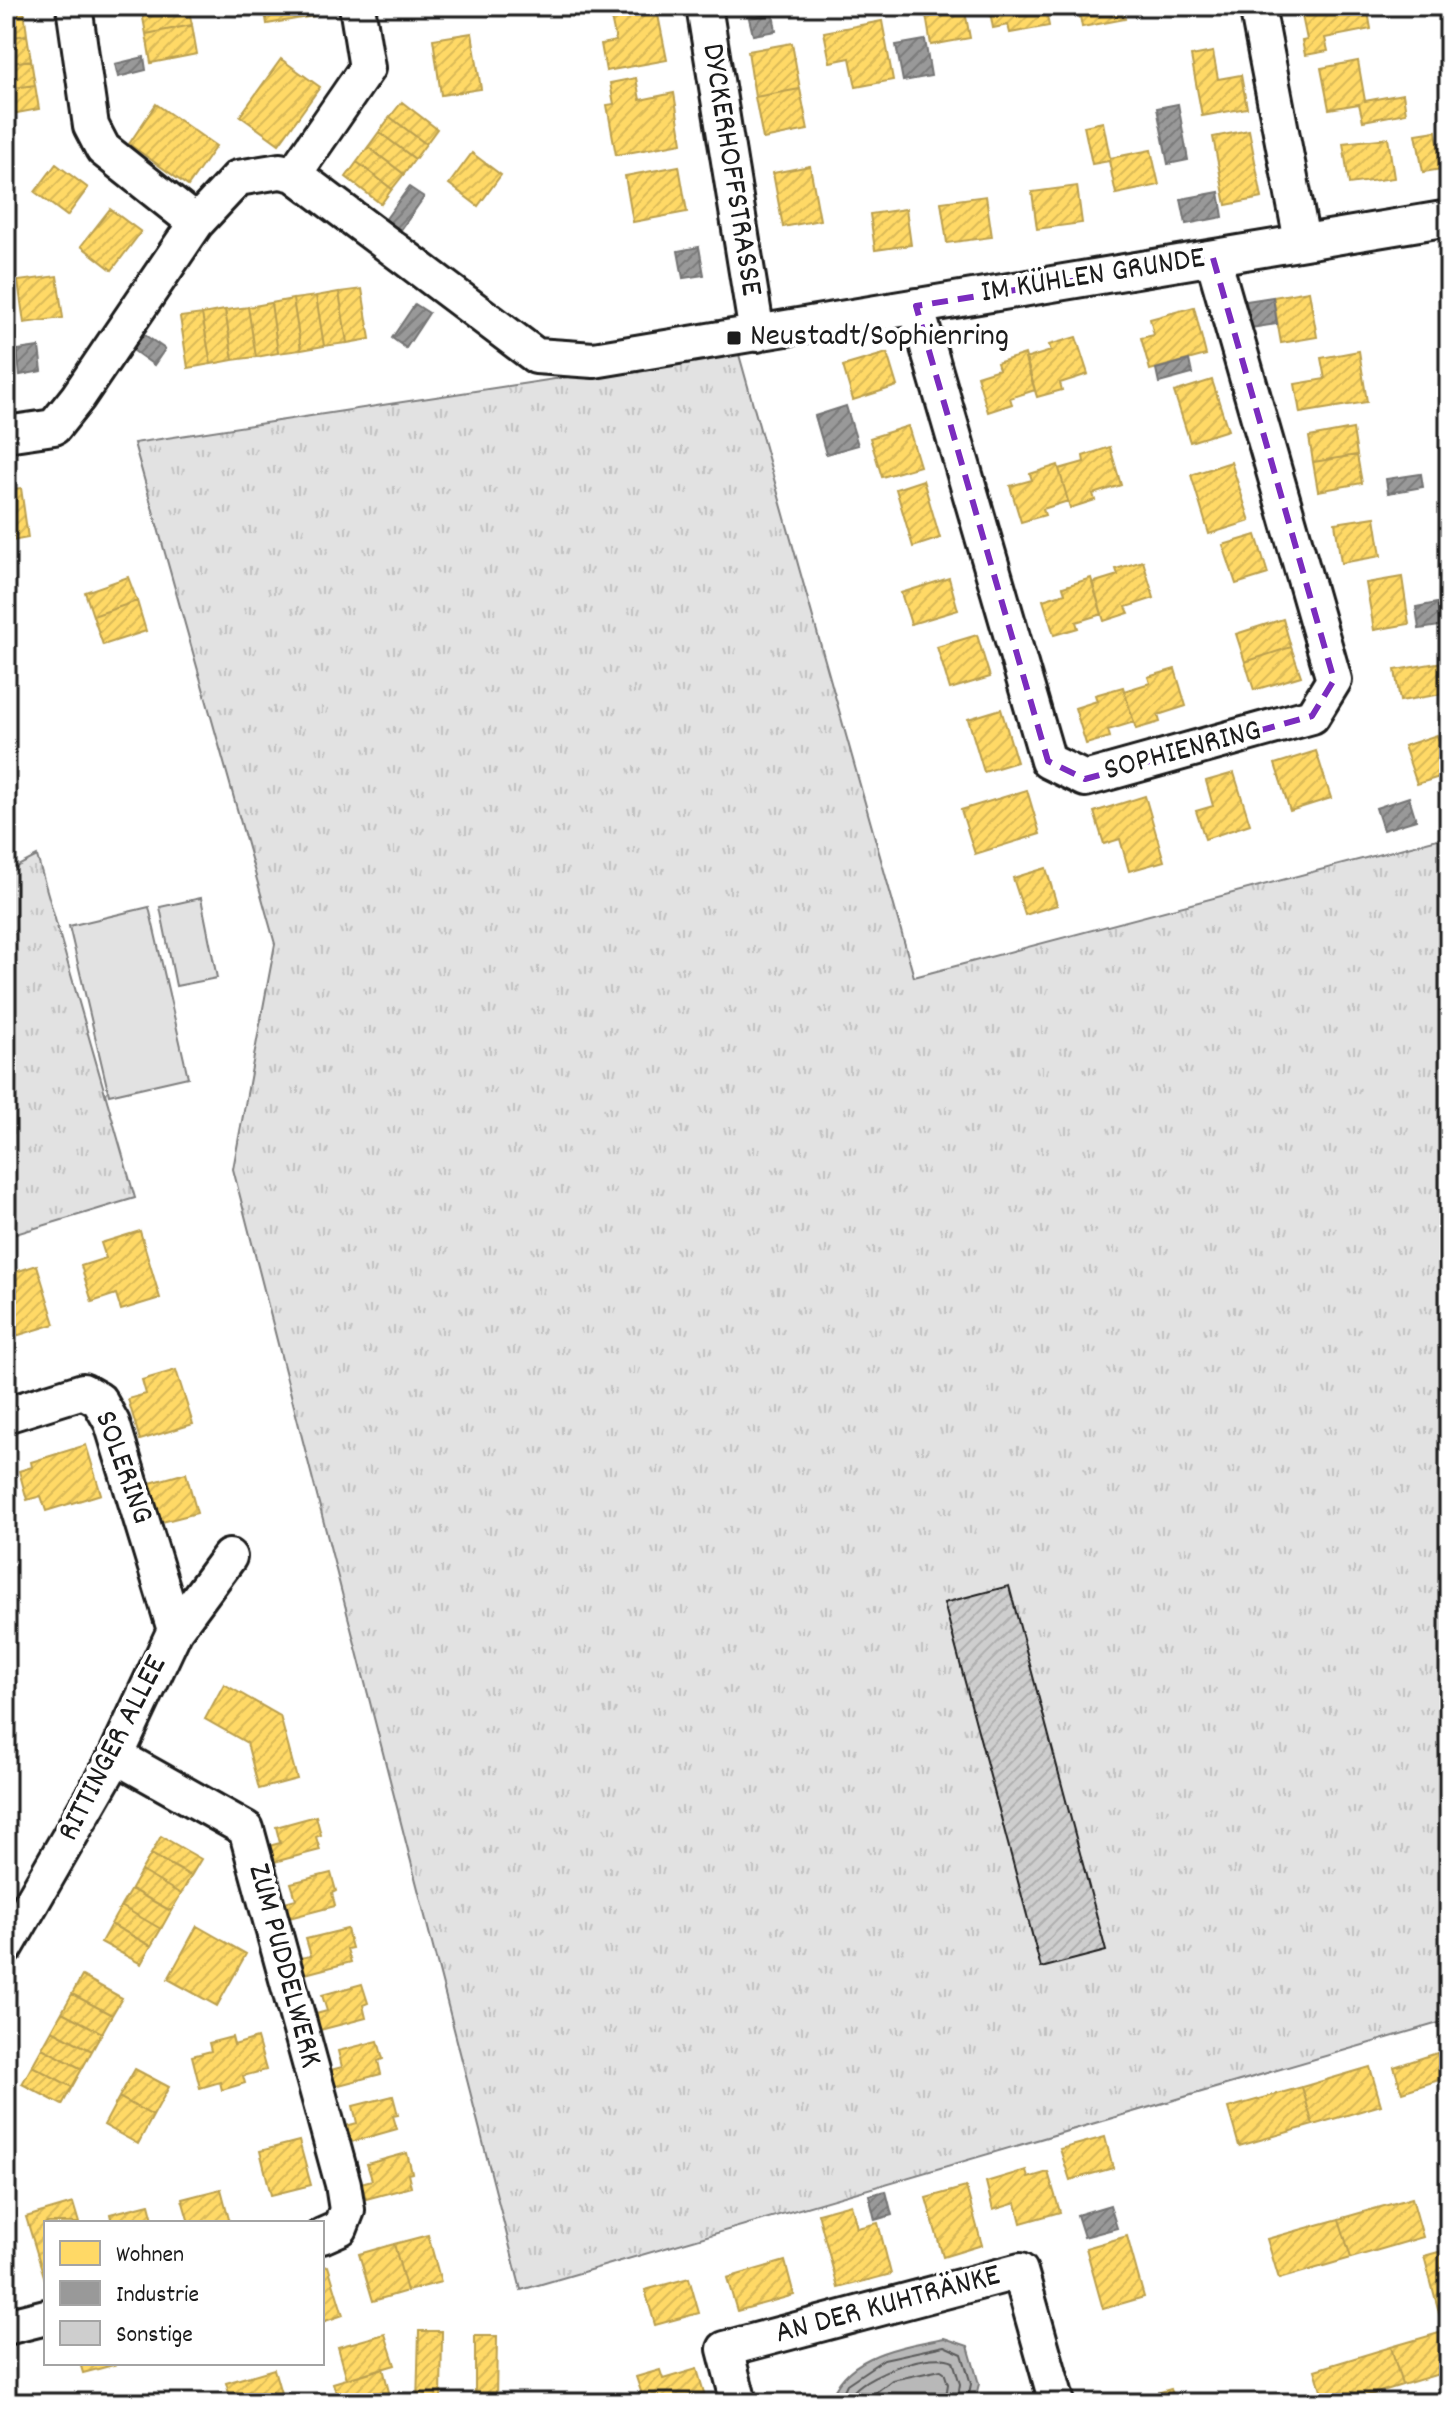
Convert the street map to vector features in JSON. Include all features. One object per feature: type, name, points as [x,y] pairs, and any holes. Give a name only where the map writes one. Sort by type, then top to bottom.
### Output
[{"type":"street","points":[[74,6],[91,126],[103,149],[196,223]]},
{"type":"street","points":[[6,434],[54,427],[78,397],[196,223],[238,178],[280,171],[294,174],[367,68],[357,6]]},
{"type":"street","name":"DYCKERHOFFSTRASSE","points":[[704,6],[757,334]]},
{"type":"street","points":[[1257,6],[1302,241]]},
{"type":"street","name":"IM KÜHLEN GRUNDE","points":[[294,174],[536,356],[594,360],[1449,218]]},
{"type":"street","name":"SOPHIENRING","points":[[916,306],[1048,761],[1085,779],[1312,716],[1334,680],[1213,258]]},
{"type":"street","name":"SOLERING","points":[[6,1415],[83,1391],[99,1400],[112,1423],[175,1630]]},
{"type":"street","name":"RITTINGER ALLEE","points":[[6,1947],[116,1756],[175,1630],[229,1557]]},
{"type":"street","name":"ZUM PUDDELWERK","points":[[116,1756],[246,1829],[343,2184],[347,2210],[340,2228],[324,2235]]},
{"type":"street","name":"AN DER KUHTRÄNKE","points":[[739,2403],[725,2349],[1020,2271],[1057,2403]]},
{"type":"street","points":[[6,2327],[44,2318]]},
{"type":"highlighted area","points":[[1213,258],[1334,680],[1312,716],[1085,779],[1048,761],[916,306]]},
{"type":"green space","points":[[738,351],[914,977],[1449,836],[1449,2020],[521,2290],[233,1169],[275,944],[134,443]]},
{"type":"green space","points":[[37,856],[135,1198],[6,1237],[6,872]]},
{"type":"green space","points":[[201,898],[217,978],[176,986],[160,907]]},
{"type":"green space","points":[[149,907],[188,1077],[109,1095],[69,926]]},
{"type":"water","points":[[944,2338],[968,2346],[979,2384],[974,2403],[830,2403],[847,2373],[861,2363],[893,2350]]},
{"type":"building: Wohnen","points":[[188,6],[192,25],[146,34],[141,7]]},
{"type":"building: Wohnen","points":[[264,6],[313,6],[314,16],[267,24]]},
{"type":"building: Wohnen","points":[[964,6],[970,38],[931,45],[925,9]]},
{"type":"building: Wohnen","points":[[989,6],[1045,6],[1049,26],[1010,33],[1008,25],[993,28]]},
{"type":"building: Wohnen","points":[[1078,6],[1122,6],[1125,19],[1082,27]]},
{"type":"building: Wohnen","points":[[1300,6],[1367,6],[1371,29],[1325,38],[1328,51],[1305,55],[1302,41],[1307,40]]},
{"type":"building: Wohnen","points":[[24,10],[27,35],[6,38],[6,13]]},
{"type":"building: Wohnen","points":[[657,10],[667,60],[606,71],[601,44],[616,41],[611,18]]},
{"type":"building: Wohnen","points":[[882,21],[893,80],[856,87],[850,58],[830,62],[824,32]]},
{"type":"building: Wohnen","points":[[192,25],[197,54],[151,63],[146,34]]},
{"type":"building: Wohnen","points":[[472,33],[481,89],[441,95],[433,39]]},
{"type":"building: Wohnen","points":[[27,35],[31,60],[6,64],[6,38]]},
{"type":"building: Wohnen","points":[[792,43],[800,89],[755,97],[748,51]]},
{"type":"building: Wohnen","points":[[1213,52],[1218,79],[1241,75],[1247,108],[1202,116],[1191,56]]},
{"type":"building: Wohnen","points":[[281,59],[320,87],[279,144],[240,116]]},
{"type":"building: Wohnen","points":[[31,60],[35,85],[6,89],[6,64]]},
{"type":"building: Wohnen","points":[[1358,61],[1365,101],[1403,94],[1406,113],[1363,121],[1359,104],[1329,109],[1321,68]]},
{"type":"building: Wohnen","points":[[636,78],[640,100],[674,93],[682,143],[616,155],[607,105],[614,104],[610,83]]},
{"type":"building: Wohnen","points":[[35,85],[39,109],[6,115],[6,89]]},
{"type":"building: Wohnen","points":[[800,89],[808,130],[763,139],[755,97]]},
{"type":"building: Wohnen","points":[[402,102],[437,129],[426,144],[390,117]]},
{"type":"building: Wohnen","points":[[156,104],[216,146],[188,186],[129,144]]},
{"type":"building: Wohnen","points":[[390,117],[426,144],[415,159],[379,132]]},
{"type":"building: Wohnen","points":[[1103,122],[1110,158],[1151,150],[1159,185],[1116,194],[1109,161],[1092,164],[1084,126]]},
{"type":"building: Wohnen","points":[[1249,130],[1262,198],[1226,205],[1213,137]]},
{"type":"building: Wohnen","points":[[1436,131],[1442,169],[1423,172],[1416,134]]},
{"type":"building: Wohnen","points":[[379,132],[415,159],[404,174],[368,147]]},
{"type":"building: Wohnen","points":[[1388,138],[1394,178],[1349,184],[1343,143]]},
{"type":"building: Wohnen","points":[[368,147],[404,174],[392,189],[357,162]]},
{"type":"building: Wohnen","points":[[472,153],[501,175],[478,206],[449,184]]},
{"type":"building: Wohnen","points":[[357,162],[392,189],[381,204],[346,177]]},
{"type":"building: Wohnen","points":[[56,164],[88,188],[67,216],[35,192]]},
{"type":"building: Wohnen","points":[[679,166],[687,212],[633,222],[625,176]]},
{"type":"building: Wohnen","points":[[810,166],[820,220],[783,227],[773,173]]},
{"type":"building: Wohnen","points":[[1077,186],[1082,223],[1037,229],[1032,192]]},
{"type":"building: Wohnen","points":[[986,196],[992,237],[947,243],[941,202]]},
{"type":"building: Wohnen","points":[[110,209],[141,232],[112,270],[81,246]]},
{"type":"building: Wohnen","points":[[906,209],[911,245],[875,250],[870,214]]},
{"type":"building: Wohnen","points":[[57,276],[63,318],[24,323],[18,281]]},
{"type":"building: Wohnen","points":[[362,289],[370,339],[347,343],[339,292]]},
{"type":"building: Wohnen","points":[[1309,291],[1317,337],[1281,343],[1273,297]]},
{"type":"building: Wohnen","points":[[339,292],[347,343],[324,346],[316,296]]},
{"type":"building: Wohnen","points":[[316,296],[324,346],[301,350],[293,299]]},
{"type":"building: Wohnen","points":[[293,299],[301,350],[278,353],[271,303]]},
{"type":"building: Wohnen","points":[[271,303],[278,353],[256,357],[248,307]]},
{"type":"building: Wohnen","points":[[248,307],[256,357],[233,360],[225,310]]},
{"type":"building: Wohnen","points":[[1194,307],[1206,355],[1150,370],[1141,338],[1154,335],[1150,319]]},
{"type":"building: Wohnen","points":[[225,310],[233,360],[211,364],[202,314]]},
{"type":"building: Wohnen","points":[[202,314],[211,364],[188,368],[180,317]]},
{"type":"building: Wohnen","points":[[1076,337],[1088,374],[1060,383],[1062,390],[1037,397],[1025,359],[1051,351],[1049,345]]},
{"type":"building: Wohnen","points":[[1359,351],[1367,402],[1300,413],[1295,384],[1325,379],[1321,358]]},
{"type":"building: Wohnen","points":[[887,353],[897,386],[853,400],[843,366]]},
{"type":"building: Wohnen","points":[[1025,354],[1035,390],[1010,398],[1012,404],[988,412],[977,376],[999,369],[997,363]]},
{"type":"building: Wohnen","points":[[1212,380],[1228,430],[1190,442],[1174,392]]},
{"type":"building: Wohnen","points":[[908,426],[920,466],[882,477],[870,438]]},
{"type":"building: Wohnen","points":[[1353,429],[1357,455],[1313,462],[1309,437]]},
{"type":"building: Wohnen","points":[[1110,447],[1121,485],[1093,494],[1095,500],[1070,508],[1059,469],[1084,462],[1083,456]]},
{"type":"building: Wohnen","points":[[1357,455],[1362,483],[1318,491],[1313,462]]},
{"type":"building: Wohnen","points":[[1231,462],[1250,521],[1209,534],[1191,475]]},
{"type":"building: Wohnen","points":[[1058,465],[1068,501],[1043,509],[1045,515],[1021,522],[1010,486],[1032,480],[1030,474]]},
{"type":"building: Wohnen","points":[[923,480],[940,538],[913,547],[896,489]]},
{"type":"building: Wohnen","points":[[21,488],[28,538],[6,542],[6,490]]},
{"type":"building: Wohnen","points":[[1375,517],[1381,556],[1341,563],[1335,523]]},
{"type":"building: Wohnen","points":[[1256,535],[1268,574],[1236,584],[1223,545]]},
{"type":"building: Wohnen","points":[[1143,561],[1154,598],[1126,607],[1129,613],[1104,621],[1092,583],[1118,575],[1116,569]]},
{"type":"building: Wohnen","points":[[128,577],[137,601],[93,616],[85,592]]},
{"type":"building: Wohnen","points":[[1402,577],[1409,624],[1374,630],[1366,583]]},
{"type":"building: Wohnen","points":[[949,578],[958,610],[911,624],[901,593]]},
{"type":"building: Wohnen","points":[[1091,578],[1102,614],[1076,622],[1078,628],[1054,635],[1043,600],[1065,593],[1063,587]]},
{"type":"building: Wohnen","points":[[137,601],[146,631],[103,645],[93,616]]},
{"type":"building: Wohnen","points":[[1283,619],[1291,647],[1245,662],[1236,634]]},
{"type":"building: Wohnen","points":[[977,635],[990,677],[950,689],[937,647]]},
{"type":"building: Wohnen","points":[[1291,647],[1301,676],[1254,690],[1245,662]]},
{"type":"building: Wohnen","points":[[1449,661],[1449,693],[1400,701],[1395,670]]},
{"type":"building: Wohnen","points":[[1175,669],[1186,706],[1158,715],[1160,722],[1136,729],[1124,691],[1150,683],[1148,677]]},
{"type":"building: Wohnen","points":[[1123,687],[1134,722],[1108,730],[1110,737],[1086,744],[1075,708],[1097,701],[1095,695]]},
{"type":"building: Wohnen","points":[[1001,709],[1017,762],[984,772],[968,719]]},
{"type":"building: Wohnen","points":[[1437,735],[1449,774],[1417,784],[1404,746]]},
{"type":"building: Wohnen","points":[[1316,751],[1331,798],[1290,811],[1275,764]]},
{"type":"building: Wohnen","points":[[1234,773],[1250,824],[1205,839],[1196,811],[1213,806],[1206,781]]},
{"type":"building: Wohnen","points":[[1027,790],[1040,834],[975,854],[961,810]]},
{"type":"building: Wohnen","points":[[1145,796],[1164,861],[1129,871],[1120,839],[1104,844],[1094,812]]},
{"type":"building: Wohnen","points":[[1046,868],[1057,905],[1025,915],[1013,878]]},
{"type":"building: Wohnen","points":[[140,1231],[160,1298],[121,1310],[116,1294],[92,1302],[81,1266],[106,1258],[101,1243]]},
{"type":"building: Wohnen","points":[[37,1265],[55,1324],[9,1338],[6,1329],[6,1275]]},
{"type":"building: Wohnen","points":[[176,1370],[193,1424],[140,1440],[128,1399],[146,1394],[142,1380]]},
{"type":"building: Wohnen","points":[[86,1445],[101,1494],[46,1511],[41,1496],[27,1500],[19,1471],[32,1467],[31,1462]]},
{"type":"building: Wohnen","points":[[186,1473],[197,1513],[154,1524],[143,1485]]},
{"type":"building: Wohnen","points":[[224,1684],[280,1716],[297,1779],[259,1789],[247,1743],[205,1719]]},
{"type":"building: Wohnen","points":[[316,1816],[321,1835],[316,1837],[320,1850],[274,1862],[269,1846],[280,1843],[276,1827]]},
{"type":"building: Wohnen","points":[[161,1836],[201,1859],[191,1876],[151,1854]]},
{"type":"building: Wohnen","points":[[151,1854],[191,1876],[181,1894],[141,1871]]},
{"type":"building: Wohnen","points":[[141,1871],[181,1894],[171,1911],[131,1889]]},
{"type":"building: Wohnen","points":[[331,1873],[336,1891],[332,1893],[335,1906],[289,1918],[285,1902],[296,1899],[291,1883]]},
{"type":"building: Wohnen","points":[[131,1889],[171,1911],[161,1929],[121,1906]]},
{"type":"building: Wohnen","points":[[121,1906],[161,1929],[151,1946],[111,1924]]},
{"type":"building: Wohnen","points":[[111,1924],[151,1946],[141,1964],[101,1942]]},
{"type":"building: Wohnen","points":[[197,1926],[246,1954],[217,2006],[168,1979]]},
{"type":"building: Wohnen","points":[[347,1929],[352,1948],[347,1949],[351,1962],[305,1974],[300,1958],[311,1956],[306,1939]]},
{"type":"building: Wohnen","points":[[82,1976],[122,1998],[112,2015],[72,1994]]},
{"type":"building: Wohnen","points":[[362,1984],[368,2003],[363,2005],[366,2018],[320,2030],[316,2014],[327,2011],[322,1995]]},
{"type":"building: Wohnen","points":[[72,1994],[112,2015],[102,2033],[62,2012]]},
{"type":"building: Wohnen","points":[[62,2012],[102,2033],[92,2051],[52,2030]]},
{"type":"building: Wohnen","points":[[52,2030],[92,2051],[82,2069],[42,2048]]},
{"type":"building: Wohnen","points":[[232,2037],[234,2045],[257,2038],[266,2070],[243,2076],[245,2083],[222,2090],[220,2082],[200,2088],[192,2056],[211,2051],[209,2043]]},
{"type":"building: Wohnen","points":[[378,2041],[383,2059],[378,2061],[381,2074],[335,2086],[331,2070],[342,2067],[338,2051]]},
{"type":"building: Wohnen","points":[[42,2048],[82,2069],[72,2087],[32,2066]]},
{"type":"building: Wohnen","points":[[1440,2052],[1448,2077],[1402,2092],[1394,2067]]},
{"type":"building: Wohnen","points":[[32,2066],[72,2087],[62,2105],[22,2084]]},
{"type":"building: Wohnen","points":[[1370,2067],[1381,2105],[1313,2125],[1302,2087]]},
{"type":"building: Wohnen","points":[[135,2069],[169,2087],[153,2116],[119,2097]]},
{"type":"building: Wohnen","points":[[1302,2087],[1313,2125],[1239,2146],[1228,2108]]},
{"type":"building: Wohnen","points":[[393,2096],[398,2115],[393,2116],[397,2129],[351,2142],[346,2126],[357,2123],[353,2106]]},
{"type":"building: Wohnen","points":[[119,2097],[153,2116],[138,2144],[104,2125]]},
{"type":"building: Wohnen","points":[[1105,2137],[1113,2168],[1070,2180],[1060,2149]]},
{"type":"building: Wohnen","points":[[299,2141],[311,2185],[271,2195],[260,2151]]},
{"type":"building: Wohnen","points":[[407,2153],[412,2173],[408,2174],[411,2187],[366,2199],[361,2183],[372,2180],[367,2164]]},
{"type":"building: Wohnen","points":[[1026,2170],[1028,2178],[1048,2172],[1060,2212],[1021,2223],[1016,2203],[993,2210],[986,2182]]},
{"type":"building: Wohnen","points":[[966,2187],[982,2245],[943,2257],[926,2198]]},
{"type":"building: Wohnen","points":[[221,2189],[229,2221],[188,2221],[182,2199]]},
{"type":"building: Wohnen","points":[[1412,2198],[1423,2237],[1351,2258],[1339,2219]]},
{"type":"building: Wohnen","points":[[73,2203],[78,2221],[44,2221],[44,2276],[26,2217]]},
{"type":"building: Wohnen","points":[[149,2204],[153,2221],[112,2221],[110,2214]]},
{"type":"building: Wohnen","points":[[851,2204],[857,2228],[878,2223],[891,2274],[838,2288],[818,2213]]},
{"type":"building: Wohnen","points":[[1339,2219],[1351,2258],[1279,2279],[1267,2239]]},
{"type":"building: Wohnen","points":[[428,2235],[441,2282],[407,2291],[394,2244]]},
{"type":"building: Wohnen","points":[[1127,2236],[1144,2297],[1103,2309],[1086,2248]]},
{"type":"building: Wohnen","points":[[394,2244],[407,2291],[373,2301],[359,2254]]},
{"type":"building: Wohnen","points":[[1442,2251],[1449,2277],[1449,2313],[1440,2316],[1424,2256]]},
{"type":"building: Wohnen","points":[[785,2261],[794,2295],[737,2311],[727,2278]]},
{"type":"building: Wohnen","points":[[328,2266],[343,2315],[324,2321],[324,2267]]},
{"type":"building: Wohnen","points":[[689,2278],[699,2313],[655,2325],[645,2290]]},
{"type":"building: Wohnen","points":[[1449,2330],[1449,2371],[1402,2385],[1391,2347]]},
{"type":"building: Wohnen","points":[[419,2331],[442,2331],[441,2403],[417,2403]]},
{"type":"building: Wohnen","points":[[385,2334],[395,2365],[347,2379],[338,2347]]},
{"type":"building: Wohnen","points":[[475,2336],[497,2336],[496,2403],[475,2403]]},
{"type":"building: Wohnen","points":[[1391,2347],[1402,2385],[1344,2403],[1325,2403],[1315,2370]]},
{"type":"building: Wohnen","points":[[6,2359],[18,2400],[7,2403],[6,2403]]},
{"type":"building: Wohnen","points":[[81,2365],[113,2365],[83,2373]]},
{"type":"building: Wohnen","points":[[383,2368],[391,2400],[339,2403],[333,2383]]},
{"type":"building: Wohnen","points":[[274,2369],[283,2400],[273,2403],[232,2403],[226,2383]]},
{"type":"building: Wohnen","points":[[697,2369],[707,2403],[645,2403],[636,2377],[660,2370],[663,2379]]},
{"type":"building: Wohnen","points":[[1171,2389],[1176,2403],[1137,2403],[1136,2399]]},
{"type":"building: Industrie","points":[[773,14],[776,31],[753,35],[749,18]]},
{"type":"building: Industrie","points":[[925,40],[931,76],[903,81],[896,45]]},
{"type":"building: Industrie","points":[[144,57],[146,70],[118,77],[115,64]]},
{"type":"building: Industrie","points":[[1178,104],[1188,160],[1168,164],[1157,108]]},
{"type":"building: Industrie","points":[[409,187],[424,197],[400,231],[385,220]]},
{"type":"building: Industrie","points":[[1219,192],[1223,217],[1186,224],[1181,199]]},
{"type":"building: Industrie","points":[[699,247],[704,275],[683,278],[678,251]]},
{"type":"building: Industrie","points":[[1273,297],[1277,324],[1250,328],[1246,301]]},
{"type":"building: Industrie","points":[[415,304],[429,313],[406,348],[392,338]]},
{"type":"building: Industrie","points":[[142,333],[165,349],[154,365],[130,348]]},
{"type":"building: Industrie","points":[[39,347],[42,371],[20,375],[17,350]]},
{"type":"building: Industrie","points":[[1189,360],[1192,374],[1159,383],[1156,369]]},
{"type":"building: Industrie","points":[[846,406],[858,445],[826,454],[815,416]]},
{"type":"building: Industrie","points":[[1421,474],[1423,487],[1388,493],[1386,479]]},
{"type":"building: Industrie","points":[[1437,603],[1440,626],[1419,629],[1416,607]]},
{"type":"building: Industrie","points":[[1409,797],[1416,820],[1383,830],[1376,808]]},
{"type":"building: Industrie","points":[[886,2191],[892,2215],[875,2220],[869,2195]]},
{"type":"building: Industrie","points":[[1110,2205],[1117,2228],[1084,2237],[1077,2215]]},
{"type":"building: Sonstige","points":[[1009,1586],[1106,1951],[1041,1968],[944,1603]]},
{"type":"place","name":"Neustadt/Sophienring","points":[[734,338]]}]
